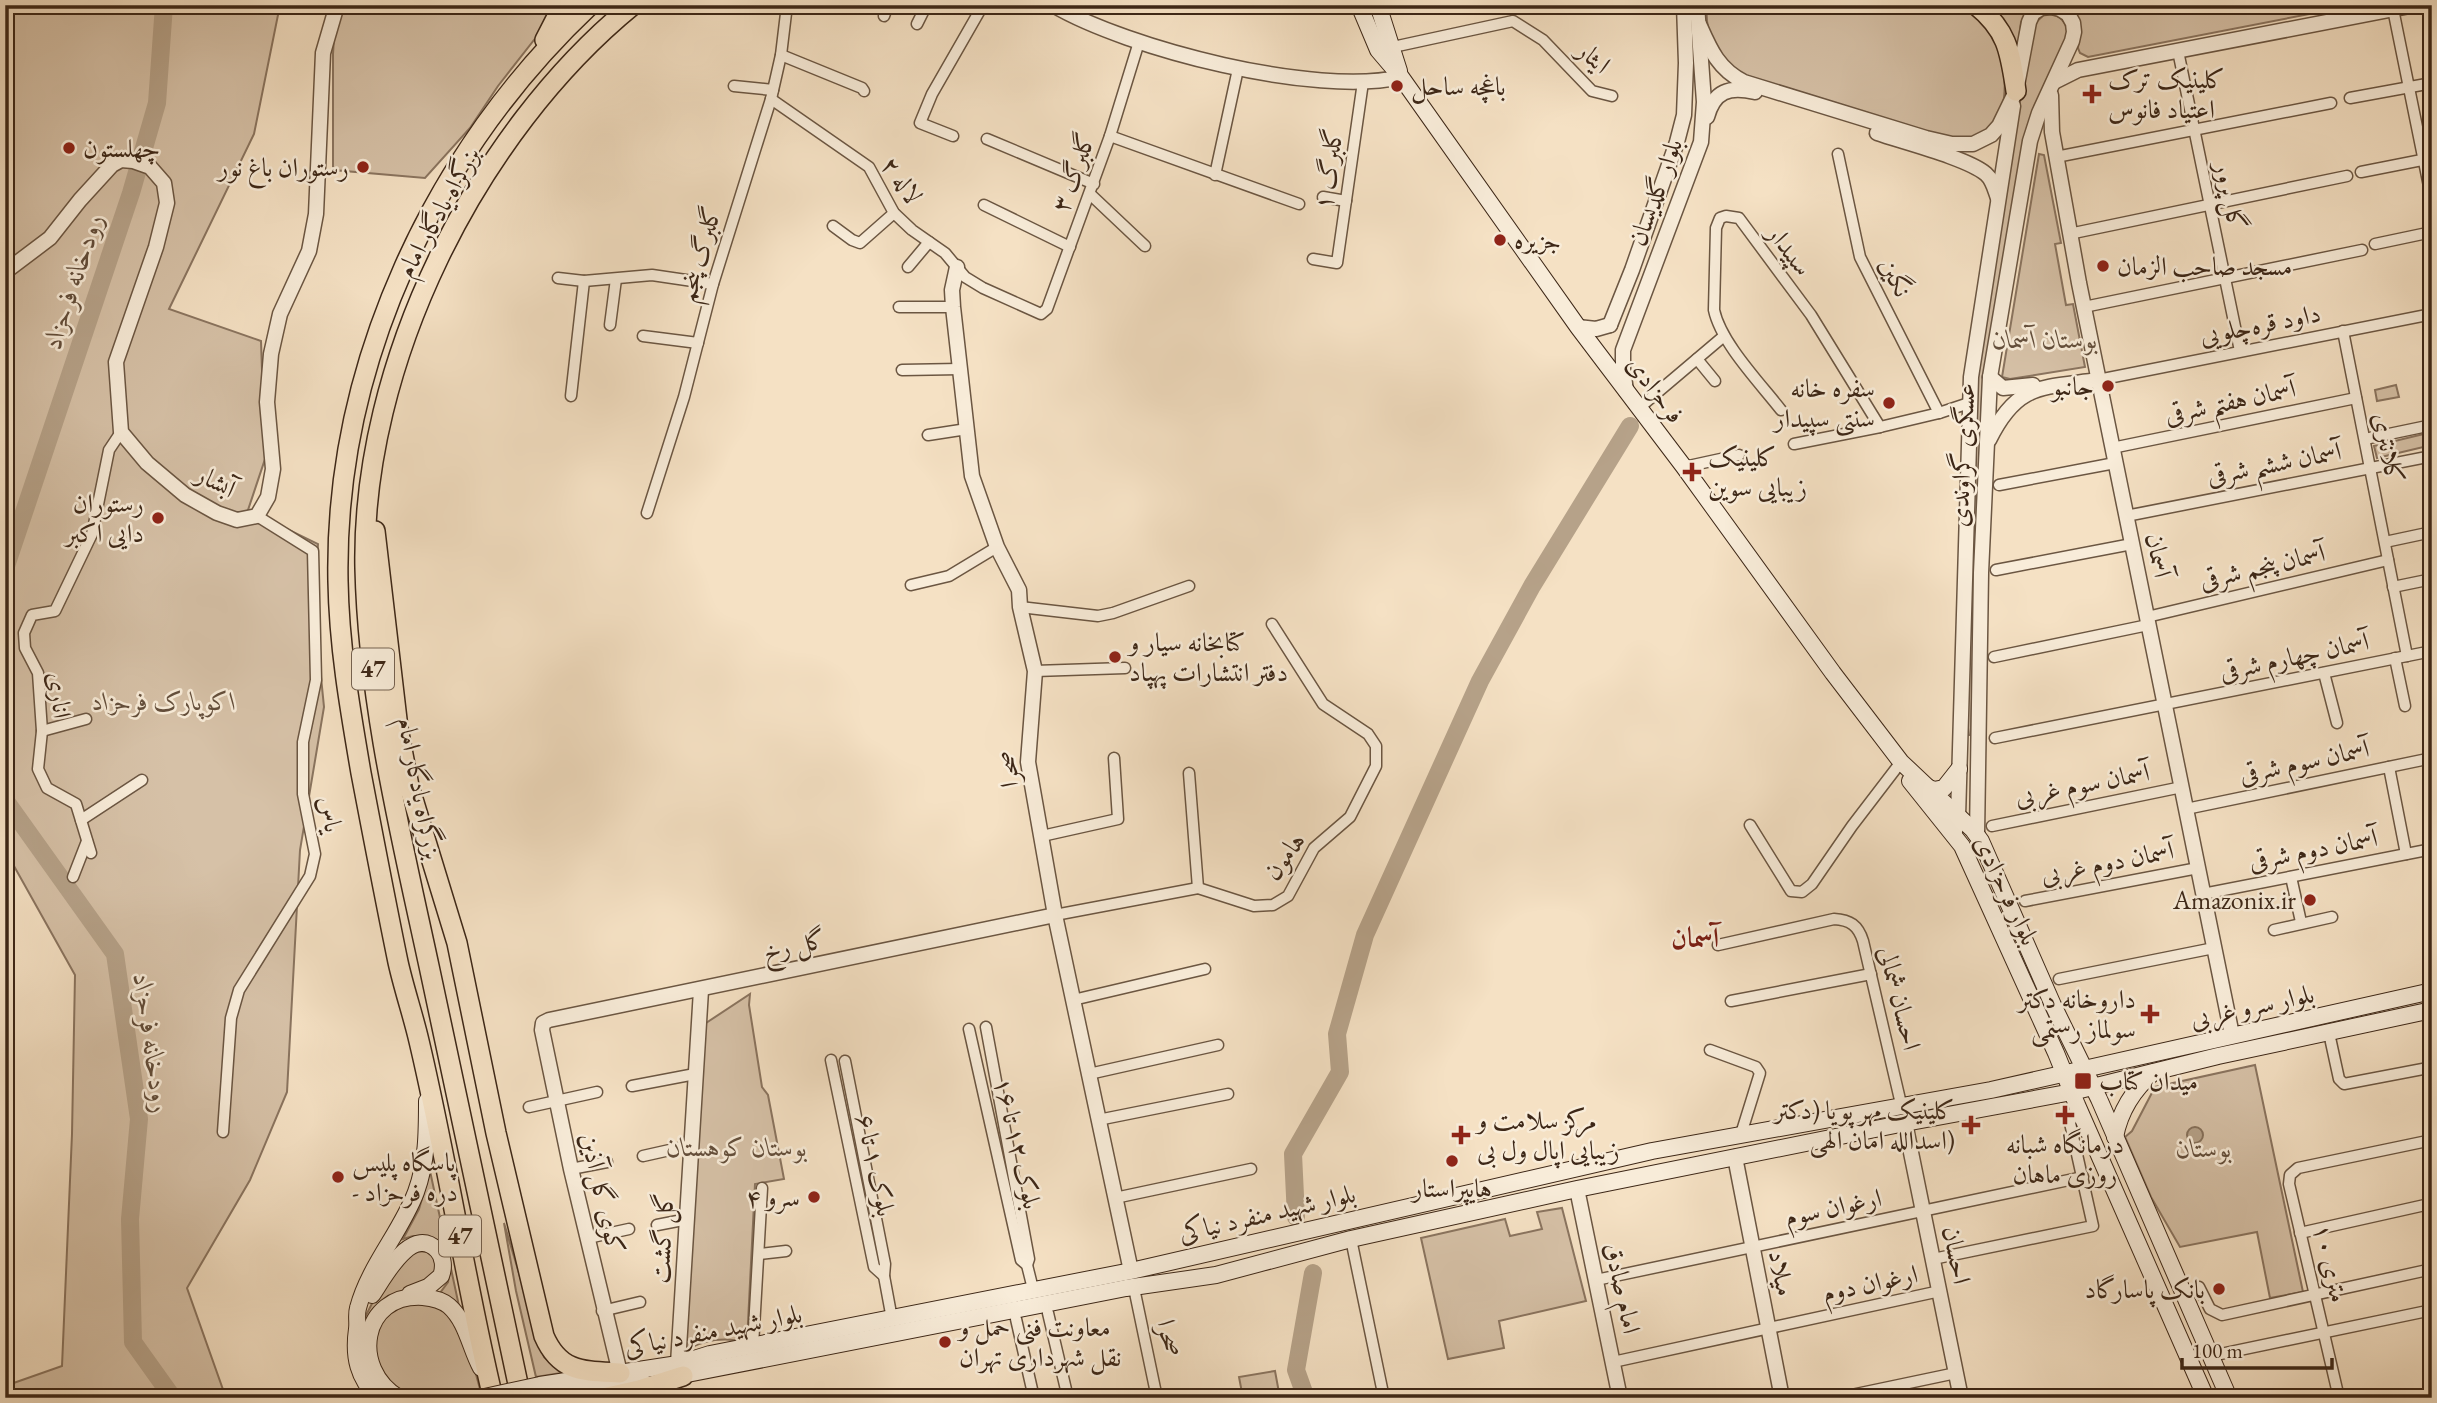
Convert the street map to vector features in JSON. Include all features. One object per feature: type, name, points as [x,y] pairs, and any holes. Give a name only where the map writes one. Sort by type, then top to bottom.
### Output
[{"type":"highway","points":[[530,69],[563,5]]},
{"type":"highway","name":"بزرگراه یادگار امام","points":[[488,1393],[426,1074],[399,966],[351,714],[343,662],[338,584],[341,511],[361,390],[392,295],[443,190],[492,114],[565,28],[590,5]]},
{"type":"highway","name":"بزرگراه یادگار امام","points":[[521,1398],[428,961],[377,703],[365,573],[370,494],[392,377],[418,303],[446,243],[483,178],[536,103],[569,65],[633,5]]},
{"type":"highway","points":[[1976,5],[2004,35],[2009,47],[2015,91]]},
{"type":"highway","points":[[370,494],[405,767],[457,943],[496,1133],[544,1336],[557,1359],[571,1367],[585,1371],[620,1373]]},
{"type":"highway","points":[[603,1398],[639,1390],[680,1370]]},
{"type":"main road","points":[[1359,5],[1378,50],[1401,76]]},
{"type":"main road","points":[[1378,5],[1401,76]]},
{"type":"main road","name":"فرحزادی","points":[[1401,76],[1578,327],[1901,762]]},
{"type":"main road","name":"بلوار فرحزادی","points":[[1901,762],[1977,836],[2093,1087]]},
{"type":"main road","name":"بلوار فرحزادی","points":[[1901,762],[1906,775],[1919,793],[1962,846],[2075,1099]]},
{"type":"main road","points":[[1927,787],[1934,790],[1944,788],[1959,769]]},
{"type":"main road","name":"بلوار سرو غربی","points":[[2064,1073],[2432,991]]},
{"type":"main road","points":[[2036,1011],[2047,1017],[2051,1016],[2053,1005]]},
{"type":"main road","name":"بلوار سرو غربی","points":[[2075,1099],[2093,1087],[2432,1010]]},
{"type":"main road","points":[[2115,1137],[2127,1103],[2141,1083],[2154,1072]]},
{"type":"main road","name":"بلوار شهید منفرد نیاکی","points":[[547,1393],[620,1373],[680,1370],[710,1354],[1131,1271],[1652,1151],[1990,1090],[2064,1073]]},
{"type":"main road","points":[[374,1395],[356,1364],[357,1311],[404,1220],[423,1168],[427,1135],[426,1074]]},
{"type":"main road","points":[[2093,1087],[2229,1398]]},
{"type":"main road","points":[[2075,1099],[2206,1398]]},
{"type":"main road","name":"بلوار شهید منفرد نیاکی","points":[[488,1393],[547,1393],[789,1355],[1130,1288],[1216,1275],[1351,1239],[1577,1189],[1905,1123],[2075,1099]]},
{"type":"main road","points":[[1652,1151],[1647,1165],[1660,1172]]},
{"type":"main road","points":[[2124,1209],[2131,1200],[2144,1202]]},
{"type":"main road","points":[[1301,1230],[1313,1233],[1317,1238],[1316,1244],[1308,1251]]},
{"type":"main road","points":[[357,1326],[372,1295],[409,1246],[420,1243],[436,1249],[443,1261],[441,1276],[428,1287],[389,1305],[375,1320],[369,1340],[369,1354],[375,1373],[385,1387],[399,1398]]},
{"type":"main road","points":[[789,1355],[834,1355],[1110,1298],[1130,1288]]},
{"type":"main road","points":[[402,1298],[431,1298],[448,1306],[463,1324],[488,1393]]},
{"type":"street","name":"آبشار","points":[[121,432],[147,463],[185,495],[217,513],[237,520],[257,516],[268,497],[273,469],[267,402],[271,354],[280,314],[309,251],[316,214],[323,53],[337,5]]},
{"type":"street","name":"گلبرگ پنجم","points":[[647,513],[684,397],[713,284],[772,94],[781,55],[787,5]]},
{"type":"street","points":[[912,5],[924,10],[917,24]]},
{"type":"street","points":[[953,136],[920,123],[932,94],[983,5]]},
{"type":"street","points":[[1054,5],[1094,26],[1139,42],[1238,69],[1303,78],[1363,82],[1384,81],[1401,76]]},
{"type":"street","name":"بلوار گلدیسان","points":[[1610,325],[1632,270],[1684,115],[1684,5]]},
{"type":"street","name":"بلوار گلدیسان","points":[[1626,391],[1623,350],[1697,157],[1702,136],[1703,94],[1697,5]]},
{"type":"street","points":[[2052,83],[2070,73],[2114,63],[2415,5]]},
{"type":"street","points":[[1699,23],[1712,54],[1731,76],[1952,145],[1973,144],[1991,135],[2002,120],[2015,91],[2025,36],[2033,13],[2041,8],[2051,7],[2068,14],[2073,23],[2074,51],[2079,59],[2114,63]]},
{"type":"street","points":[[2393,9],[2409,88],[2428,159],[2432,201]]},
{"type":"street","name":"ایثار","points":[[1393,47],[1513,22],[1543,40],[1592,91],[1612,96]]},
{"type":"street","name":"عسگری گراوندی","points":[[1977,836],[1977,741],[1990,377],[2026,158],[2039,113],[2074,32]]},
{"type":"street","name":"گلبرگ ۳","points":[[1043,314],[1111,136],[1139,42]]},
{"type":"street","name":"گل پرور","points":[[2178,51],[2240,351]]},
{"type":"street","points":[[781,55],[864,91]]},
{"type":"street","points":[[1215,175],[1238,69]]},
{"type":"street","name":"گلبرگ ۱","points":[[1313,259],[1336,263],[1363,82]]},
{"type":"street","name":"آسمان","points":[[2052,83],[2050,117],[2069,234],[2232,1035]]},
{"type":"street","points":[[2350,98],[2432,83]]},
{"type":"street","points":[[734,86],[772,94]]},
{"type":"street","points":[[1702,136],[1710,107],[1717,96],[1727,91],[1747,90],[1772,96],[1969,165],[1990,178],[1999,200]]},
{"type":"street","name":"عسگری گراوندی","points":[[1954,836],[1958,817],[1971,377],[2015,91]]},
{"type":"street","name":"لاله ۲","points":[[772,94],[869,167],[894,213],[946,253],[965,276],[983,288],[1043,314]]},
{"type":"street","points":[[2026,158],[2041,142],[2050,146],[2056,157],[2331,103]]},
{"type":"street","points":[[1111,136],[1299,204]]},
{"type":"street","points":[[987,139],[1092,189],[1144,246]]},
{"type":"street","name":"نگین","points":[[1838,153],[1860,257],[1939,413]]},
{"type":"street","points":[[2361,172],[2428,159]]},
{"type":"street","points":[[5,272],[50,238],[112,165],[121,160],[133,161],[150,167],[164,183],[167,203],[156,247],[116,362],[121,432]]},
{"type":"street","points":[[2069,234],[2347,176]]},
{"type":"street","points":[[1323,197],[1346,201]]},
{"type":"street","points":[[984,205],[1070,247]]},
{"type":"street","points":[[832,226],[860,243],[894,213]]},
{"type":"street","name":"سپیدار","points":[[1724,336],[1714,310],[1714,263],[1716,228],[1720,218],[1726,216],[1738,218],[1811,315],[1880,427]]},
{"type":"street","points":[[2375,244],[2432,232]]},
{"type":"street","points":[[908,267],[929,242]]},
{"type":"street","points":[[2084,307],[2362,250]]},
{"type":"street","name":"صحرا","points":[[957,267],[952,290],[953,307],[972,475],[997,547],[1019,590],[1020,607],[1035,671],[1028,762],[1055,915],[1131,1271]]},
{"type":"street","points":[[558,278],[584,281],[652,275],[713,284]]},
{"type":"street","points":[[610,325],[616,279]]},
{"type":"street","points":[[571,396],[584,281]]},
{"type":"street","points":[[899,307],[953,307]]},
{"type":"street","name":"داود قره‌چلویی","points":[[2097,377],[2432,314]]},
{"type":"street","points":[[1578,327],[1596,329],[1610,325],[1616,334],[1630,333]]},
{"type":"street","name":"کلانتری","points":[[2343,331],[2407,656]]},
{"type":"street","points":[[643,336],[698,343]]},
{"type":"street","points":[[1639,408],[1724,336],[1782,410]]},
{"type":"street","points":[[1696,359],[1715,381]]},
{"type":"street","points":[[902,370],[960,369]]},
{"type":"street","points":[[1990,377],[2000,387],[2013,388],[2097,377]]},
{"type":"street","points":[[1987,445],[2002,416],[2020,396],[2037,389],[2097,377]]},
{"type":"street","name":"آسمان هفتم شرقی","points":[[2112,448],[2356,398]]},
{"type":"street","points":[[1794,444],[1880,427],[1969,403]]},
{"type":"street","points":[[2365,439],[2432,425]]},
{"type":"street","points":[[928,435],[967,429]]},
{"type":"street","name":"اناری","points":[[91,853],[76,804],[47,789],[38,769],[42,732],[38,673],[25,648],[24,633],[32,615],[55,611],[92,534],[108,450],[121,432]]},
{"type":"street","points":[[1684,467],[1739,455]]},
{"type":"street","name":"آسمان ششم شرقی","points":[[2126,516],[2432,456]]},
{"type":"street","points":[[1999,485],[2115,463]]},
{"type":"street","name":"یاس","points":[[223,1132],[231,1018],[239,990],[310,876],[315,854],[303,794],[303,742],[316,680],[313,551],[257,516]]},
{"type":"street","points":[[2385,542],[2432,532]]},
{"type":"street","points":[[1996,570],[2132,544]]},
{"type":"street","points":[[911,585],[949,576],[997,547]]},
{"type":"street","name":"آسمان پنجم شرقی","points":[[1994,657],[2388,560]]},
{"type":"street","points":[[2393,587],[2432,579]]},
{"type":"street","points":[[1020,607],[1097,616],[1113,613],[1189,586]]},
{"type":"street","name":"هامون","points":[[1055,915],[1198,888],[1254,906],[1273,905],[1288,896],[1314,848],[1350,817],[1376,766],[1376,746],[1368,734],[1323,704],[1272,624]]},
{"type":"street","name":"آسمان چهارم شرقی","points":[[1995,738],[2432,651]]},
{"type":"street","points":[[2395,658],[2405,706]]},
{"type":"street","points":[[1035,671],[1125,668]]},
{"type":"street","points":[[2324,673],[2337,723]]},
{"type":"street","points":[[42,732],[86,719]]},
{"type":"street","points":[[1960,742],[1977,741]]},
{"type":"street","points":[[1042,836],[1118,819],[1114,758]]},
{"type":"street","name":"آسمان سوم شرقی","points":[[2186,809],[2432,758]]},
{"type":"street","points":[[1750,825],[1791,891],[1802,892],[1812,884],[1901,762]]},
{"type":"street","points":[[2389,767],[2406,854]]},
{"type":"street","points":[[1189,773],[1198,888]]},
{"type":"street","points":[[81,820],[142,780]]},
{"type":"street","name":"آسمان سوم غربی","points":[[1992,826],[2182,788]]},
{"type":"street","points":[[73,877],[87,841]]},
{"type":"street","name":"آسمان دوم شرقی","points":[[2203,894],[2432,849]]},
{"type":"street","name":"آسمان دوم غربی","points":[[2025,901],[2198,868]]},
{"type":"street","points":[[2291,877],[2301,922]]},
{"type":"street","name":"گل رخ","points":[[543,1023],[1055,915]]},
{"type":"street","points":[[2274,930],[2332,916]]},
{"type":"street","name":"احسان شمالی","points":[[1718,945],[1834,919],[1850,921],[1860,932],[1902,1104]]},
{"type":"street","points":[[2059,979],[2214,948]]},
{"type":"street","points":[[1073,1000],[1205,969]]},
{"type":"street","points":[[1731,1001],[1871,974]]},
{"type":"street","name":"گل گشت","points":[[680,1370],[701,990]]},
{"type":"street","name":"کوی گل آذین","points":[[543,1023],[542,1030],[571,1169],[620,1373]]},
{"type":"street","points":[[986,1027],[1029,1259],[1027,1265],[1032,1289]]},
{"type":"street","name":"بلوک ۱۲ تا ۱۶","points":[[969,1029],[1021,1260],[1027,1265]]},
{"type":"street","points":[[2329,1033],[2339,1079],[2344,1084],[2428,1068]]},
{"type":"street","points":[[1089,1074],[1218,1045]]},
{"type":"street","points":[[1710,1050],[1756,1067],[1760,1073],[1741,1134]]},
{"type":"street","name":"بلوک ۱ تا ۶","points":[[831,1060],[874,1267],[884,1276]]},
{"type":"street","points":[[845,1061],[885,1264],[884,1276],[892,1319]]},
{"type":"street","points":[[632,1086],[695,1074]]},
{"type":"street","points":[[529,1107],[597,1092]]},
{"type":"street","points":[[1098,1119],[1228,1094]]},
{"type":"street","points":[[1933,1259],[2093,1226],[2070,1124],[2075,1099]]},
{"type":"street","name":"احسان","points":[[1905,1123],[1961,1398]]},
{"type":"street","name":"۱۰ متری","points":[[2339,1398],[2289,1179],[2292,1171],[2298,1168],[2432,1140]]},
{"type":"street","points":[[643,1156],[692,1145]]},
{"type":"street","name":"میلاد","points":[[1735,1157],[1782,1398]]},
{"type":"street","points":[[571,1169],[607,1162]]},
{"type":"street","points":[[1115,1198],[1251,1169]]},
{"type":"street","name":"ارغوان سوم","points":[[1596,1280],[2082,1177]]},
{"type":"street","points":[[753,1346],[762,1188]]},
{"type":"street","name":"امام صادق","points":[[1577,1189],[1620,1398]]},
{"type":"street","points":[[2301,1233],[2425,1205]]},
{"type":"street","points":[[657,1225],[688,1219]]},
{"type":"street","points":[[588,1238],[629,1229]]},
{"type":"street","points":[[1351,1239],[1384,1398]]},
{"type":"street","points":[[759,1254],[786,1251]]},
{"type":"street","points":[[2199,1287],[2210,1309],[2222,1315],[2432,1269]]},
{"type":"street","name":"صحرا","points":[[1130,1288],[1157,1398]]},
{"type":"street","name":"ارغوان دوم","points":[[1613,1362],[1940,1291]]},
{"type":"street","points":[[603,1310],[640,1302]]},
{"type":"street","points":[[2211,1356],[2432,1310]]},
{"type":"street","points":[[1048,1312],[1068,1398]]},
{"type":"street","points":[[1016,1319],[1034,1398]]},
{"type":"street","points":[[1837,1398],[1956,1373]]},
{"type":"green space","name":"اکوپارک فرحزاد","points":[[5,5],[280,5],[254,134],[169,309],[261,341],[265,459],[248,510],[318,544],[314,607],[324,707],[300,850],[287,1092],[250,1180],[187,1288],[226,1398],[5,1398],[5,1386],[62,1366],[72,1134],[75,975],[5,850]]},
{"type":"green space","points":[[336,5],[558,5],[470,128],[425,178],[333,170],[333,54]]},
{"type":"green space","points":[[1707,5],[1963,5],[1988,22],[2000,39],[2005,86],[2002,108],[1992,126],[1983,133],[1966,139],[1956,138],[1741,74],[1725,61],[1714,44],[1708,25]]},
{"type":"green space","points":[[1984,5],[2034,5],[2021,22],[2015,74]]},
{"type":"green space","points":[[2063,5],[2356,5],[2088,57],[2080,53],[2080,29]]},
{"type":"green space","points":[[2045,14],[2061,19],[2068,34],[2025,136],[1982,395],[1971,728],[1970,735],[1966,735],[1978,367],[2031,32],[2034,24]]},
{"type":"green space","name":"بوستان آسمان","points":[[2039,154],[2044,155],[2061,243],[2055,244],[2066,305],[2073,304],[2085,367],[2010,379],[2002,377]]},
{"type":"green space","points":[[2396,385],[2399,397],[2377,401],[2375,390]]},
{"type":"green space","points":[[2432,432],[2432,445],[2377,458],[2374,446]]},
{"type":"green space","name":"بوستان کوهستان","points":[[750,994],[749,1005],[762,1087],[768,1095],[784,1179],[755,1184],[747,1342],[715,1340],[685,1351],[703,1025]]},
{"type":"green space","name":"بوستان","points":[[2255,1065],[2303,1292],[2270,1298],[2257,1232],[2180,1247],[2151,1197],[2125,1137],[2132,1131],[2155,1087]]},
{"type":"green space","points":[[430,1171],[459,1306],[440,1293],[448,1282],[450,1269],[428,1237],[413,1236],[403,1239],[419,1209]]},
{"type":"green space","points":[[1562,1208],[1586,1301],[1499,1321],[1504,1348],[1448,1359],[1421,1238],[1505,1219],[1510,1236],[1542,1229],[1537,1212]]},
{"type":"green space","points":[[504,1223],[544,1357],[561,1373],[536,1377]]},
{"type":"green space","points":[[407,1251],[433,1252],[437,1274],[369,1324],[363,1321],[380,1288]]},
{"type":"green space","points":[[425,1301],[450,1313],[471,1356],[480,1389],[437,1398],[417,1398],[396,1390],[378,1368],[374,1340],[377,1327],[393,1308]]},
{"type":"green space","points":[[1275,1371],[1280,1398],[1243,1398],[1239,1377]]},
{"type":"shaded area","points":[[2192,1127],[2198,1127],[2203,1135],[2201,1141],[2192,1143],[2187,1138],[2187,1132]]},
{"type":"waterway","name":"رودخانه فرحزاد","points":[[5,569],[131,193],[157,103],[164,5]]},
{"type":"waterway","points":[[1296,1217],[1293,1154],[1340,1072],[1337,1034],[1365,935],[1480,681],[1532,586],[1630,426]]},
{"type":"waterway","name":"رودخانه فرحزاد","points":[[5,800],[115,954],[139,1119],[130,1219],[133,1342],[173,1398]]},
{"type":"waterway","points":[[1306,1398],[1296,1370],[1313,1273]]},
{"type":"place","name":"باغچه ساحل","points":[[1397,86]]},
{"type":"place","name":"کلینیک ترک اعتیاد فانوس","points":[[2092,94]]},
{"type":"place","name":"چهلستون","points":[[69,148]]},
{"type":"place","name":"رستوران باغ نور","points":[[363,167]]},
{"type":"place","name":"جزیره","points":[[1500,240]]},
{"type":"place","name":"مسجد صاحب الزمان","points":[[2103,266]]},
{"type":"place","name":"جانبو","points":[[2108,386]]},
{"type":"place","name":"سفره خانه سنتی سپیدار","points":[[1889,403]]},
{"type":"place","name":"کلینیک زیبایی سوین","points":[[1692,472]]},
{"type":"place","name":"رستوران دایی اکبر","points":[[158,518]]},
{"type":"place","name":"کتابخانه سیار و دفتر انتشارات پهپاد","points":[[1115,657]]},
{"type":"place","name":"Amazonix.ir","points":[[2310,900]]},
{"type":"place","name":"داروخانه دکتر سولماز رستمی","points":[[2150,1014]]},
{"type":"place","name":"میدان کتاب","points":[[2083,1081]]},
{"type":"place","name":"درمانگاه شبانه روزی ماهان","points":[[2065,1115]]},
{"type":"place","name":"کلینیک مهر پویا (دکتر اسدالله امان الهی)","points":[[1971,1125]]},
{"type":"place","name":"مرکز سلامت و زیبایی اپال ول بی","points":[[1461,1135]]},
{"type":"place","name":"هایپراستار","points":[[1452,1161]]},
{"type":"place","name":"پاسگاه پلیس - دره فرحزاد","points":[[338,1177]]},
{"type":"place","name":"سرو ۴","points":[[814,1197]]},
{"type":"place","name":"بانک پاسارگاد","points":[[2219,1289]]},
{"type":"place","name":"معاونت فنی حمل و نقل شهرداری تهران","points":[[945,1342]]},
{"type":"district","name":"آسمان","points":[[1695,937]]}]
